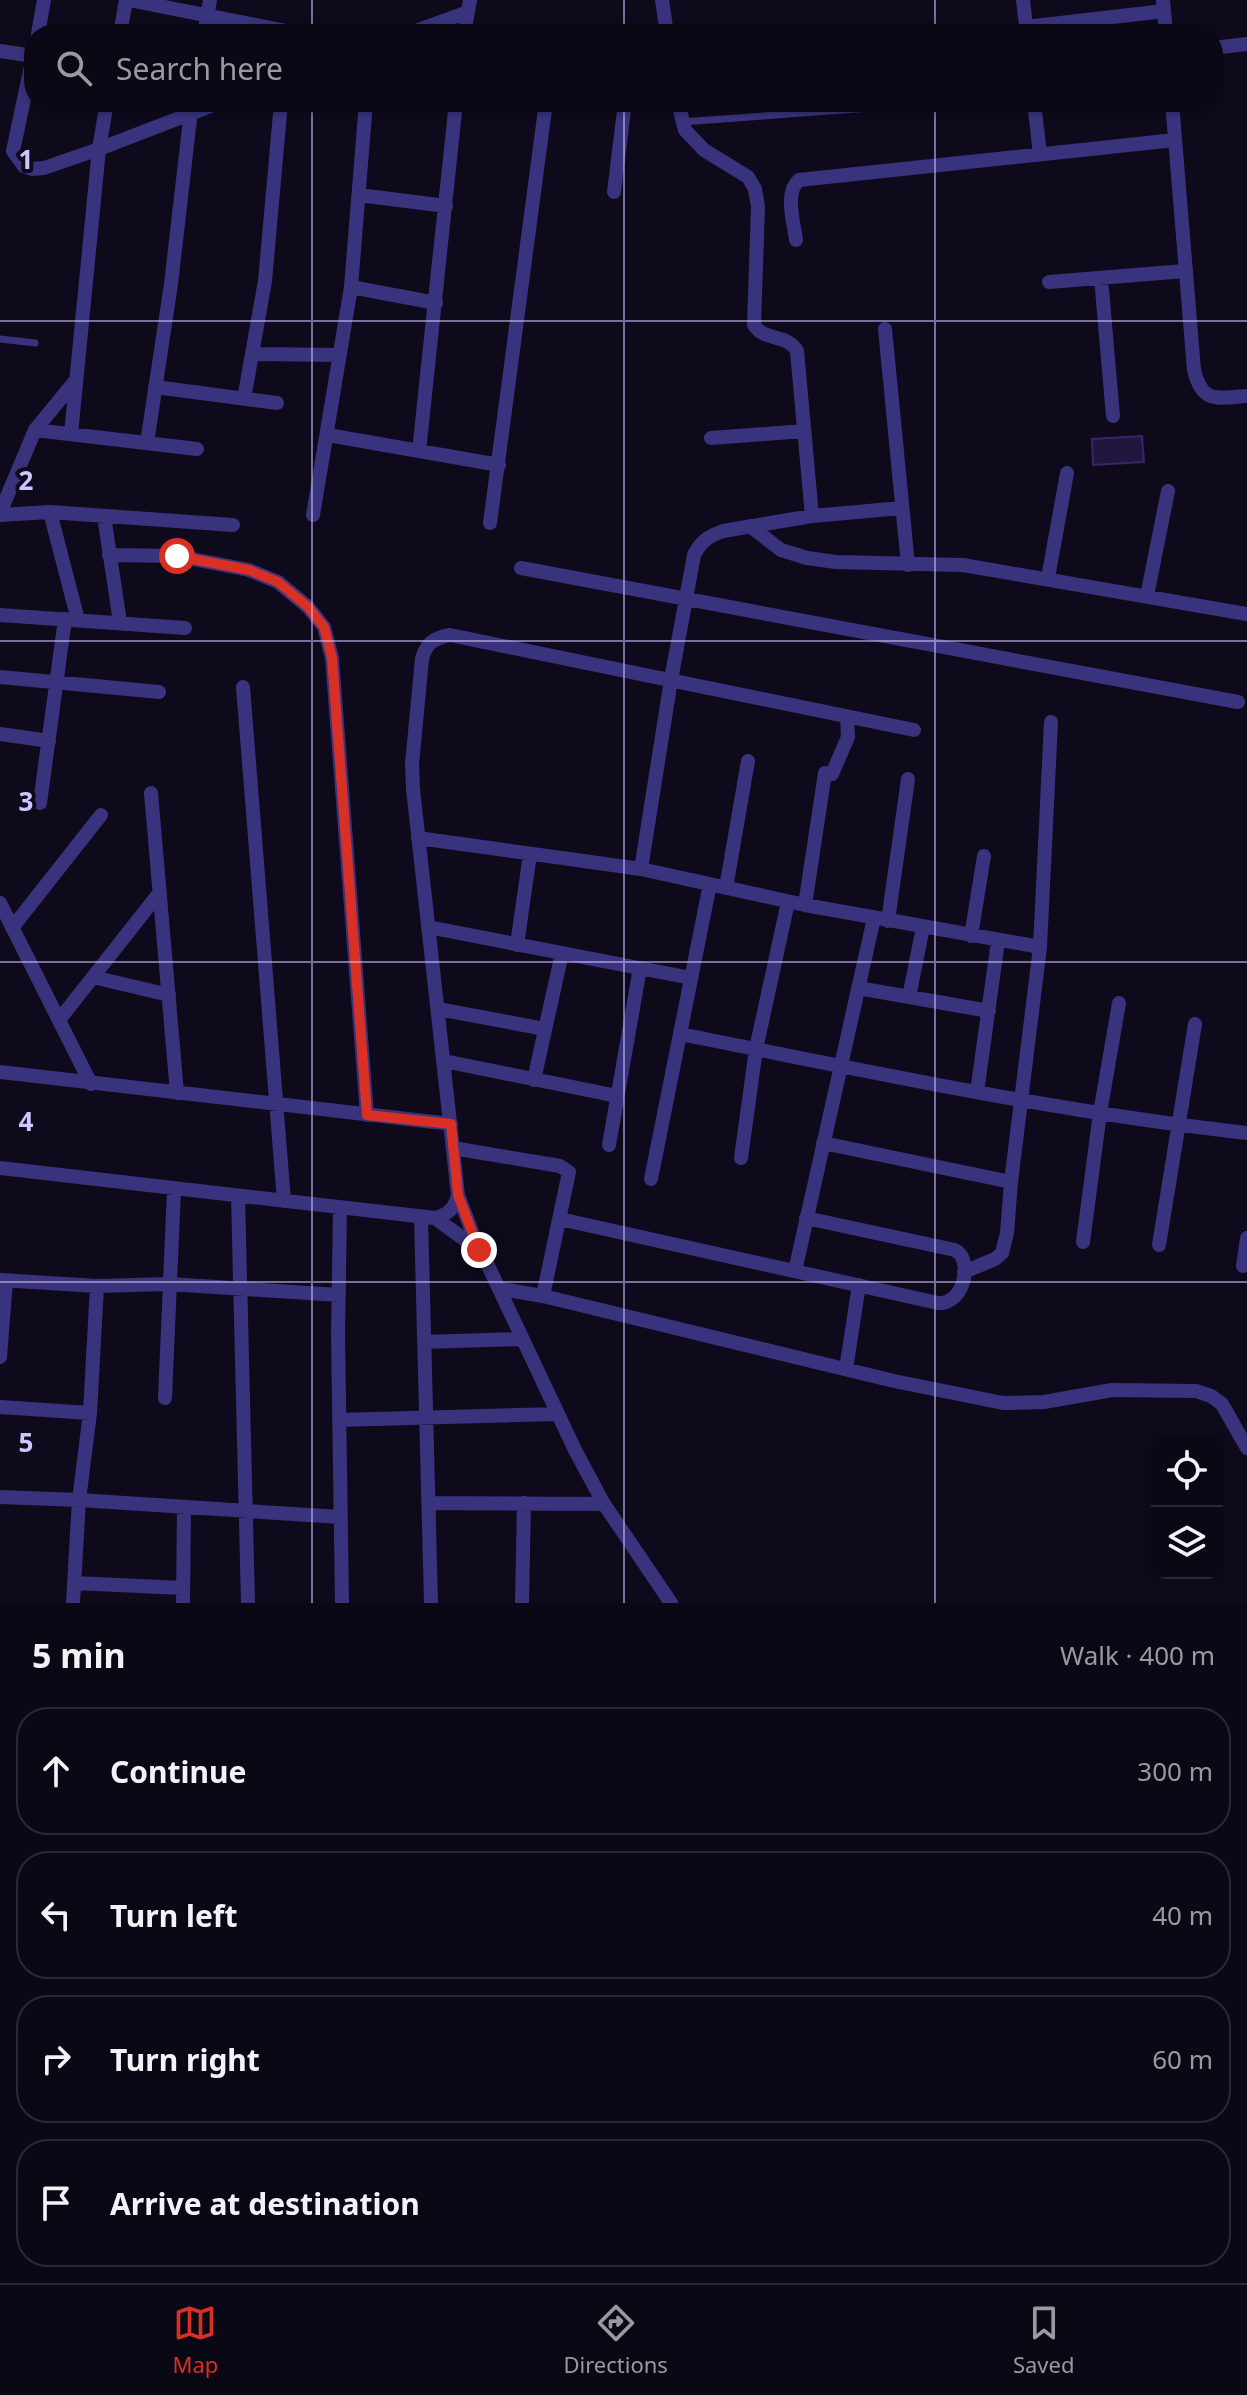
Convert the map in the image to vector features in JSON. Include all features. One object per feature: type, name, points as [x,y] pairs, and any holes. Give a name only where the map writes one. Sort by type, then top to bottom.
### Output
[{"type":"street","points":[[40,24],[44,0]]},
{"type":"street","points":[[122,24],[127,0],[252,24]]},
{"type":"street","points":[[206,24],[210,0]]},
{"type":"street","points":[[662,0],[666,24]]},
{"type":"street","points":[[1023,0],[1025,24]]},
{"type":"street","points":[[429,24],[469,6]]},
{"type":"street","points":[[1060,24],[1163,6]]},
{"type":"street","points":[[1223,47],[1246,44],[1247,56]]},
{"type":"street","points":[[0,51],[24,53]]},
{"type":"street","points":[[24,97],[13,151],[18,161],[32,169],[44,168],[99,149],[182,112]]},
{"type":"street","points":[[71,434],[105,112]]},
{"type":"street","points":[[147,443],[171,284],[191,112]]},
{"type":"street","points":[[244,399],[265,281],[280,112]]},
{"type":"street","points":[[313,515],[351,287],[365,112]]},
{"type":"street","points":[[419,451],[455,112]]},
{"type":"street","points":[[490,523],[545,112]]},
{"type":"street","points":[[614,192],[624,112]]},
{"type":"street","points":[[680,112],[685,130],[704,150],[748,177],[755,189],[758,207],[754,325],[766,336],[783,338],[792,343],[797,351],[812,516]]},
{"type":"street","points":[[1035,112],[1040,154]]},
{"type":"street","points":[[1173,112],[1194,370],[1198,385],[1207,396],[1217,399],[1247,396]]},
{"type":"street","points":[[796,240],[791,193],[793,184],[799,180],[1175,140]]},
{"type":"street","points":[[359,195],[446,206]]},
{"type":"street","points":[[1049,282],[1185,271]]},
{"type":"street","points":[[1101,278],[1113,416]]},
{"type":"street","points":[[351,287],[436,303]]},
{"type":"street","points":[[885,329],[908,565]]},
{"type":"street","points":[[252,354],[340,355]]},
{"type":"street","points":[[76,380],[35,430],[0,514],[50,512],[233,525]]},
{"type":"street","points":[[155,387],[277,403]]},
{"type":"street","points":[[35,430],[197,449]]},
{"type":"street","points":[[711,438],[804,431]]},
{"type":"street","points":[[328,435],[499,465]]},
{"type":"street","points":[[1048,578],[1067,473]]},
{"type":"street","points":[[1147,596],[1168,491]]},
{"type":"street","points":[[641,869],[671,680],[694,555],[700,543],[723,531],[750,526],[812,516],[902,508]]},
{"type":"street","points":[[40,803],[58,681],[72,620],[50,512]]},
{"type":"street","points":[[104,516],[120,622]]},
{"type":"street","points":[[750,526],[781,550],[795,555],[836,562],[963,565],[1247,614]]},
{"type":"street","points":[[109,555],[177,556],[249,570],[278,582],[308,607],[324,627],[332,658],[367,1115]]},
{"type":"street","points":[[521,568],[1238,702]]},
{"type":"street","points":[[0,615],[185,628]]},
{"type":"street","points":[[671,1603],[604,1504],[522,1339],[501,1289],[479,1250],[458,1195],[413,789],[412,764],[425,648],[437,638],[450,635],[914,730]]},
{"type":"street","points":[[0,677],[159,692]]},
{"type":"street","points":[[243,687],[284,1201]]},
{"type":"street","points":[[805,905],[829,774],[848,737],[847,716]]},
{"type":"street","points":[[964,1272],[1002,1253],[1007,1233],[1040,947],[1051,722]]},
{"type":"street","points":[[0,734],[49,741]]},
{"type":"street","points":[[726,888],[748,761]]},
{"type":"street","points":[[795,1271],[858,988],[881,919],[908,779]]},
{"type":"street","points":[[151,793],[177,1093]]},
{"type":"street","points":[[12,928],[101,815]]},
{"type":"street","points":[[418,838],[641,869],[788,902],[1040,947]]},
{"type":"street","points":[[517,945],[530,854]]},
{"type":"street","points":[[971,936],[984,856]]},
{"type":"street","points":[[651,1179],[710,884]]},
{"type":"street","points":[[59,1020],[160,892]]},
{"type":"street","points":[[741,1158],[756,1049],[788,902]]},
{"type":"street","points":[[0,903],[91,1084]]},
{"type":"street","points":[[428,927],[691,978]]},
{"type":"street","points":[[909,997],[923,927]]},
{"type":"street","points":[[977,1092],[998,941]]},
{"type":"street","points":[[534,1080],[562,953]]},
{"type":"street","points":[[609,1145],[640,968]]},
{"type":"street","points":[[93,977],[169,995]]},
{"type":"street","points":[[858,988],[989,1011]]},
{"type":"street","points":[[1083,1242],[1100,1113],[1119,1003]]},
{"type":"street","points":[[438,1009],[545,1029]]},
{"type":"street","points":[[1159,1245],[1195,1024]]},
{"type":"street","points":[[680,1034],[1022,1100],[1247,1133]]},
{"type":"street","points":[[444,1061],[617,1096]]},
{"type":"street","points":[[0,1072],[451,1124]]},
{"type":"street","points":[[823,1143],[1011,1182]]},
{"type":"street","points":[[453,1148],[569,1172],[543,1296]]},
{"type":"street","points":[[0,1168],[428,1218],[450,1211],[458,1195]]},
{"type":"street","points":[[165,1398],[174,1190]]},
{"type":"street","points":[[238,1196],[248,1603]]},
{"type":"street","points":[[340,1207],[342,1603]]},
{"type":"street","points":[[428,1218],[479,1250]]},
{"type":"street","points":[[428,1218],[424,1342],[431,1603]]},
{"type":"street","points":[[560,1219],[938,1303],[948,1302],[959,1290],[965,1262],[962,1254],[955,1250],[806,1218]]},
{"type":"street","points":[[1243,1266],[1247,1238]]},
{"type":"street","points":[[0,1357],[3,1280],[97,1286],[169,1284],[339,1295]]},
{"type":"street","points":[[846,1369],[859,1285]]},
{"type":"street","points":[[73,1603],[79,1500],[90,1413],[97,1286]]},
{"type":"street","points":[[501,1289],[543,1296],[846,1369],[1003,1403],[1044,1402],[1112,1390],[1196,1391],[1222,1404],[1247,1448]]},
{"type":"street","points":[[424,1342],[522,1339]]},
{"type":"street","points":[[0,1407],[90,1413]]},
{"type":"street","points":[[339,1420],[558,1414]]},
{"type":"street","points":[[0,1497],[340,1517]]},
{"type":"street","points":[[428,1503],[604,1504]]},
{"type":"street","points":[[522,1603],[524,1503]]},
{"type":"street","points":[[74,1583],[183,1596],[184,1508]]},
{"type":"lane","points":[[682,122],[816,112]]},
{"type":"lane","points":[[0,339],[35,343]]},
{"type":"building","points":[[1142,436],[1144,462],[1093,465],[1092,439]]},
{"type":"route","points":[[177,556],[249,570],[278,582],[308,607],[324,627],[332,658],[367,1115],[451,1124],[458,1195],[479,1250]]}]
